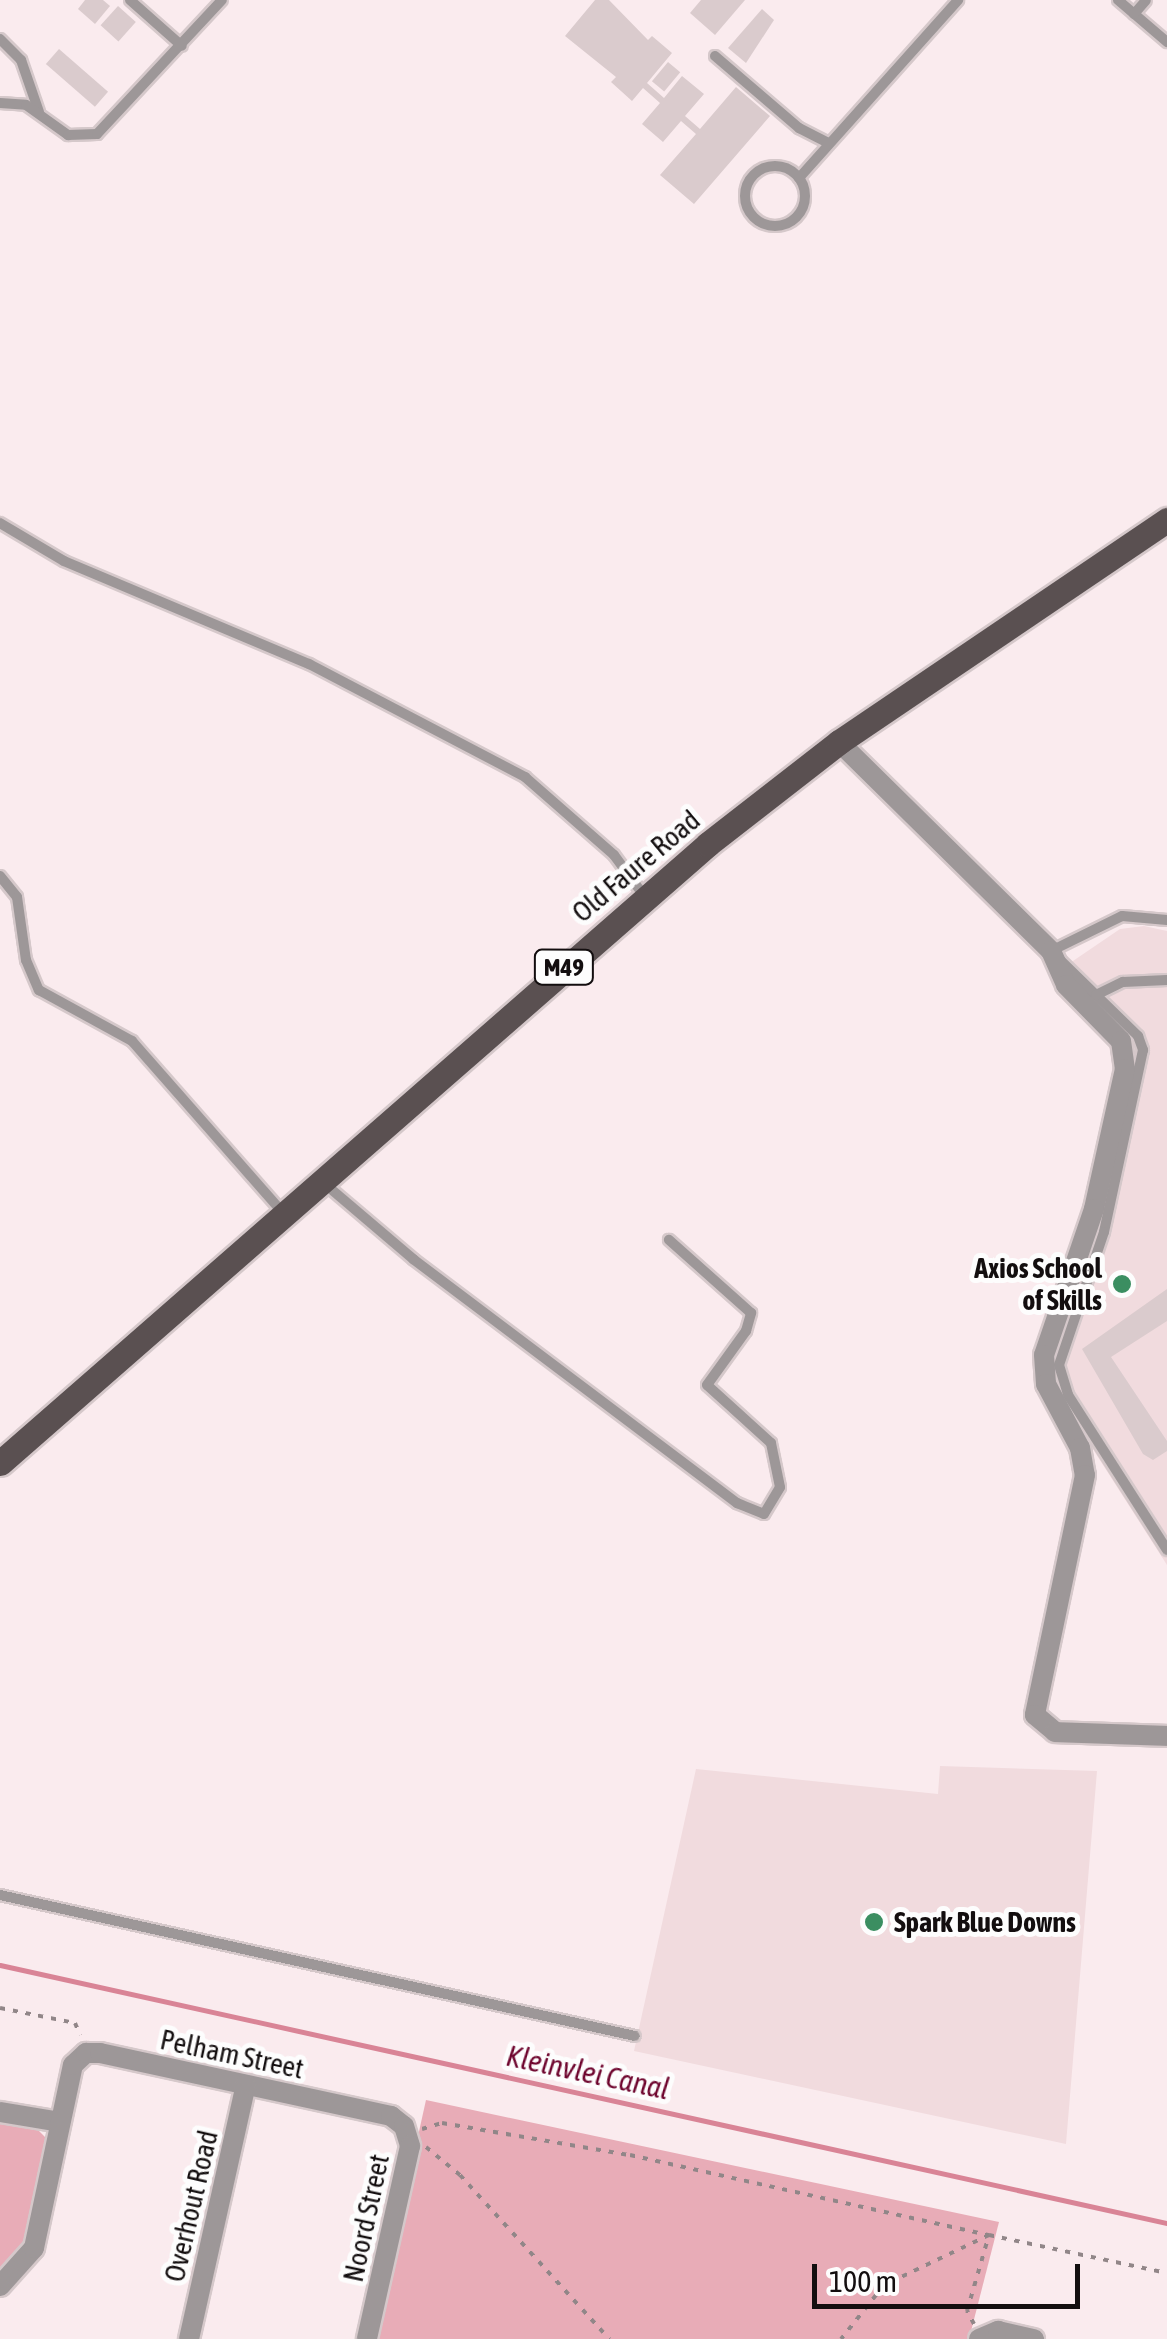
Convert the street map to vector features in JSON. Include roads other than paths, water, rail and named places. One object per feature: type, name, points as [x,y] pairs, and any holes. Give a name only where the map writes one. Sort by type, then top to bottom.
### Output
[{"type":"main road","name":"Old Faure Road","points":[[0,1463],[646,898],[839,742],[1167,520]]},
{"type":"street","points":[[839,742],[1051,950],[1066,985],[1120,1041],[1125,1070],[1094,1209],[1044,1355],[1046,1384],[1080,1448],[1085,1474],[1035,1715],[1055,1732],[1167,1736]]},
{"type":"street","name":"Pelham Street","points":[[60,2122],[71,2072],[86,2053],[391,2116]]},
{"type":"street","name":"Overhout Road","points":[[189,2339],[246,2085]]},
{"type":"street","points":[[0,2112],[60,2122],[34,2248],[0,2286]]},
{"type":"street","name":"Noord Street","points":[[367,2339],[408,2133],[391,2116]]},
{"type":"street","points":[[986,2336],[1034,2339]]},
{"type":"lane","points":[[130,0],[182,46]]},
{"type":"lane","points":[[0,103],[39,113],[68,135],[97,134],[222,0]]},
{"type":"lane","points":[[799,178],[958,0]]},
{"type":"lane","points":[[1118,0],[1167,42]]},
{"type":"lane","points":[[1134,14],[1146,0]]},
{"type":"lane","points":[[0,39],[21,60],[39,113]]},
{"type":"lane","points":[[715,56],[798,128],[828,143]]},
{"type":"lane","points":[[778,166],[799,178],[804,202],[796,217],[773,226],[751,214],[746,190],[761,170],[778,166]]},
{"type":"lane","points":[[0,523],[64,561],[309,664],[526,777],[614,855],[646,898]]},
{"type":"lane","points":[[0,876],[17,897],[26,960],[39,990],[132,1041],[283,1213]]},
{"type":"lane","points":[[1167,920],[1122,916],[1051,950],[1138,1036],[1143,1054],[1104,1232],[1062,1347],[1060,1374],[1167,1550]]},
{"type":"lane","points":[[1096,995],[1123,982],[1167,980]]},
{"type":"lane","points":[[321,1179],[459,1294],[737,1504],[764,1514],[780,1487],[771,1443],[707,1385],[746,1331],[751,1314],[669,1240]]},
{"type":"lane","points":[[0,1895],[635,2036]]},
{"type":"waterway","name":"Kleinvlei Canal","points":[[0,1965],[1167,2223]]},
{"type":"place","name":"Axios School of Skills","points":[[1122,1284]]},
{"type":"place","name":"Spark Blue Downs","points":[[874,1922]]}]
